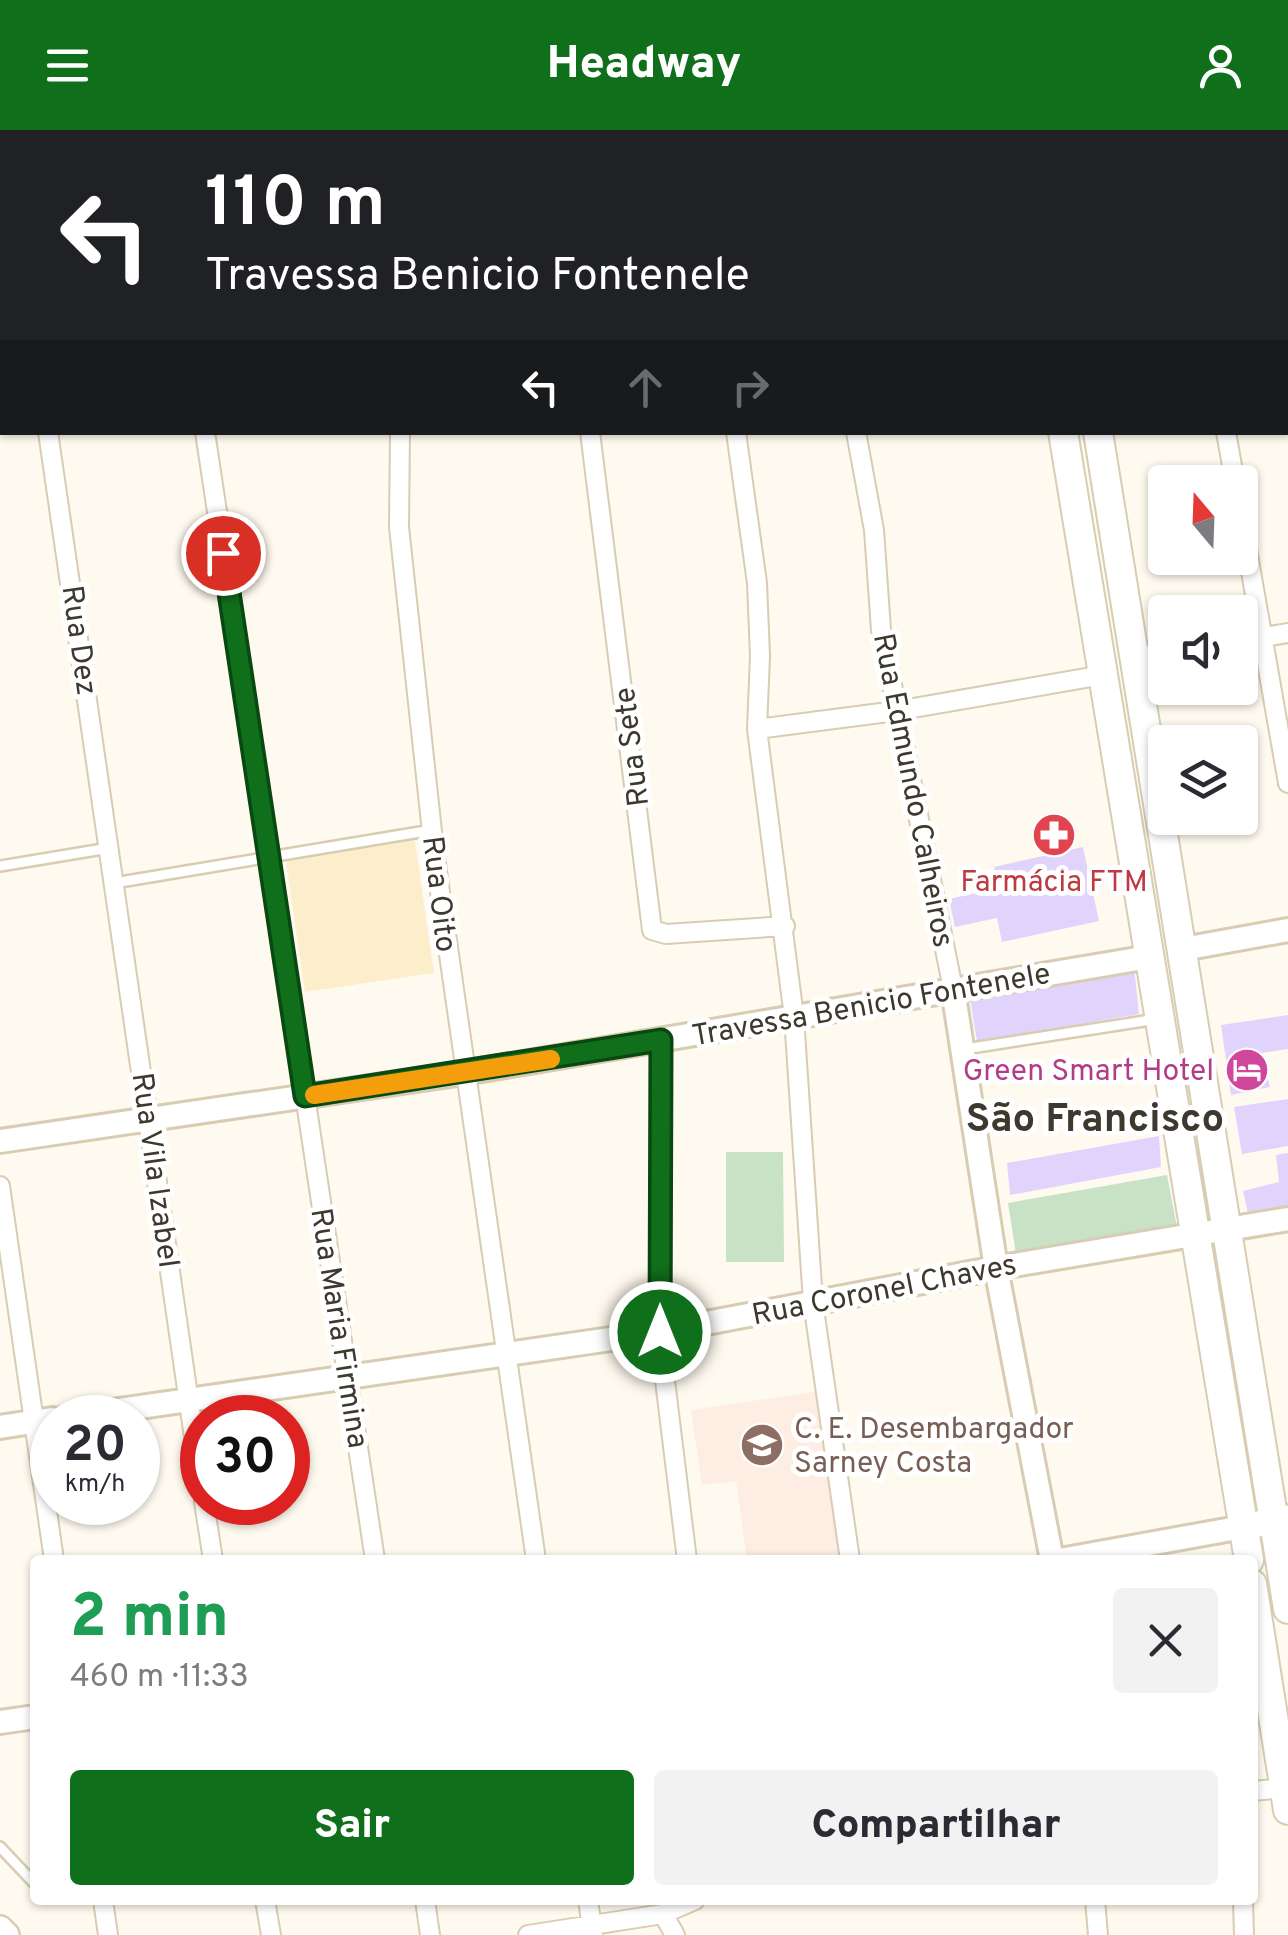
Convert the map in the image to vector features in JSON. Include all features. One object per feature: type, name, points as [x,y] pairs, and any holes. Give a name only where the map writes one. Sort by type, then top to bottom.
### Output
[{"type":"main road","points":[[1063,435],[1248,1555]]},
{"type":"main road","points":[[1098,435],[1228,1230],[1281,1520],[1288,1609]]},
{"type":"main road","points":[[1243,1526],[1281,1520]]},
{"type":"main road","points":[[1258,1622],[1286,1799]]},
{"type":"main road","points":[[0,1929],[6,1935]]},
{"type":"street","name":"Rua Dez","points":[[48,435],[109,848]]},
{"type":"street","name":"Rua Maria Firmina","points":[[205,435],[374,1555]]},
{"type":"street","name":"Rua Oito","points":[[400,435],[399,527],[432,830],[535,1555]]},
{"type":"street","name":"Rua Sete","points":[[590,435],[652,930],[666,934],[785,926]]},
{"type":"street","points":[[736,435],[758,583],[756,729],[785,926],[814,1302],[849,1555]]},
{"type":"street","name":"Rua Edmundo Calheiros","points":[[857,435],[874,530],[881,630],[953,989],[996,1268],[1051,1555]]},
{"type":"street","points":[[1227,435],[1232,465]]},
{"type":"street","points":[[1252,575],[1288,783]]},
{"type":"street","points":[[1258,638],[1288,633]]},
{"type":"street","points":[[1135,658],[1148,656]]},
{"type":"street","points":[[756,729],[896,711],[1103,675]]},
{"type":"street","name":"Rua Vila Izabel","points":[[109,848],[187,1395]]},
{"type":"street","points":[[1183,949],[1288,930]]},
{"type":"street","name":"Travessa Benicio Fontenele","points":[[0,1142],[464,1074],[1149,957]]},
{"type":"street","points":[[661,1040],[660,1332],[686,1555]]},
{"type":"street","points":[[0,1186],[39,1395]]},
{"type":"street","name":"Rua Coronel Chaves","points":[[223,1395],[660,1332],[996,1268],[1288,1219]]},
{"type":"street","points":[[0,1427],[30,1422]]},
{"type":"street","points":[[52,1525],[54,1555]]},
{"type":"street","points":[[208,1525],[212,1555]]},
{"type":"street","points":[[1087,1555],[1243,1526]]},
{"type":"street","points":[[0,1722],[30,1719]]},
{"type":"street","points":[[1258,1792],[1286,1799]]},
{"type":"street","points":[[104,1905],[108,1935]]},
{"type":"street","points":[[267,1905],[271,1935]]},
{"type":"street","points":[[426,1905],[430,1935]]},
{"type":"street","points":[[589,1905],[593,1930]]},
{"type":"street","points":[[528,1935],[593,1930],[663,1914],[684,1905]]},
{"type":"street","points":[[1095,1905],[1098,1935]]},
{"type":"street","points":[[1243,1905],[1244,1935]]},
{"type":"street","points":[[663,1914],[675,1935]]},
{"type":"street","points":[[620,1935],[641,1918]]},
{"type":"lane","points":[[114,883],[432,830]]},
{"type":"lane","points":[[0,866],[109,848]]},
{"type":"lane","points":[[961,1049],[1160,1019]]},
{"type":"lane","points":[[0,1847],[30,1879]]},
{"type":"shaded area","points":[[414,835],[434,973],[305,992],[285,854]]},
{"type":"shaded area","name":"C. E. Desembargador Sarney Costa","points":[[820,1391],[842,1555],[746,1555],[736,1481],[702,1485],[691,1410]]},
{"type":"green space","points":[[726,1152],[783,1152],[784,1262],[726,1262]]},
{"type":"green space","points":[[1167,1175],[1177,1227],[1016,1254],[1008,1203]]},
{"type":"building","points":[[1083,847],[1099,921],[1002,942],[997,918],[955,927],[949,899],[999,888],[994,867]]},
{"type":"building","points":[[1134,966],[1139,1014],[977,1042],[969,992]]},
{"type":"building","name":"Green Smart Hotel","points":[[1288,1015],[1288,1049],[1262,1053],[1270,1087],[1231,1095],[1221,1025]]},
{"type":"building","points":[[1288,1099],[1288,1146],[1242,1154],[1234,1107]]},
{"type":"building","points":[[1159,1136],[1161,1167],[1010,1195],[1007,1163]]},
{"type":"building","points":[[1288,1153],[1288,1206],[1248,1213],[1243,1191],[1279,1182],[1276,1155]]},
{"type":"slow traffic","points":[[314,1095],[551,1059]]},
{"type":"place","name":"Farmácia FTM","points":[[1054,835]]},
{"type":"place","name":"Green Smart Hotel","points":[[1247,1070]]},
{"type":"place","name":"C. E. Desembargador Sarney Costa","points":[[762,1445]]},
{"type":"district","name":"São Francisco","points":[[1095,1117]]},
{"type":"route","points":[[223,553],[305,1096],[661,1040],[660,1332]]}]
